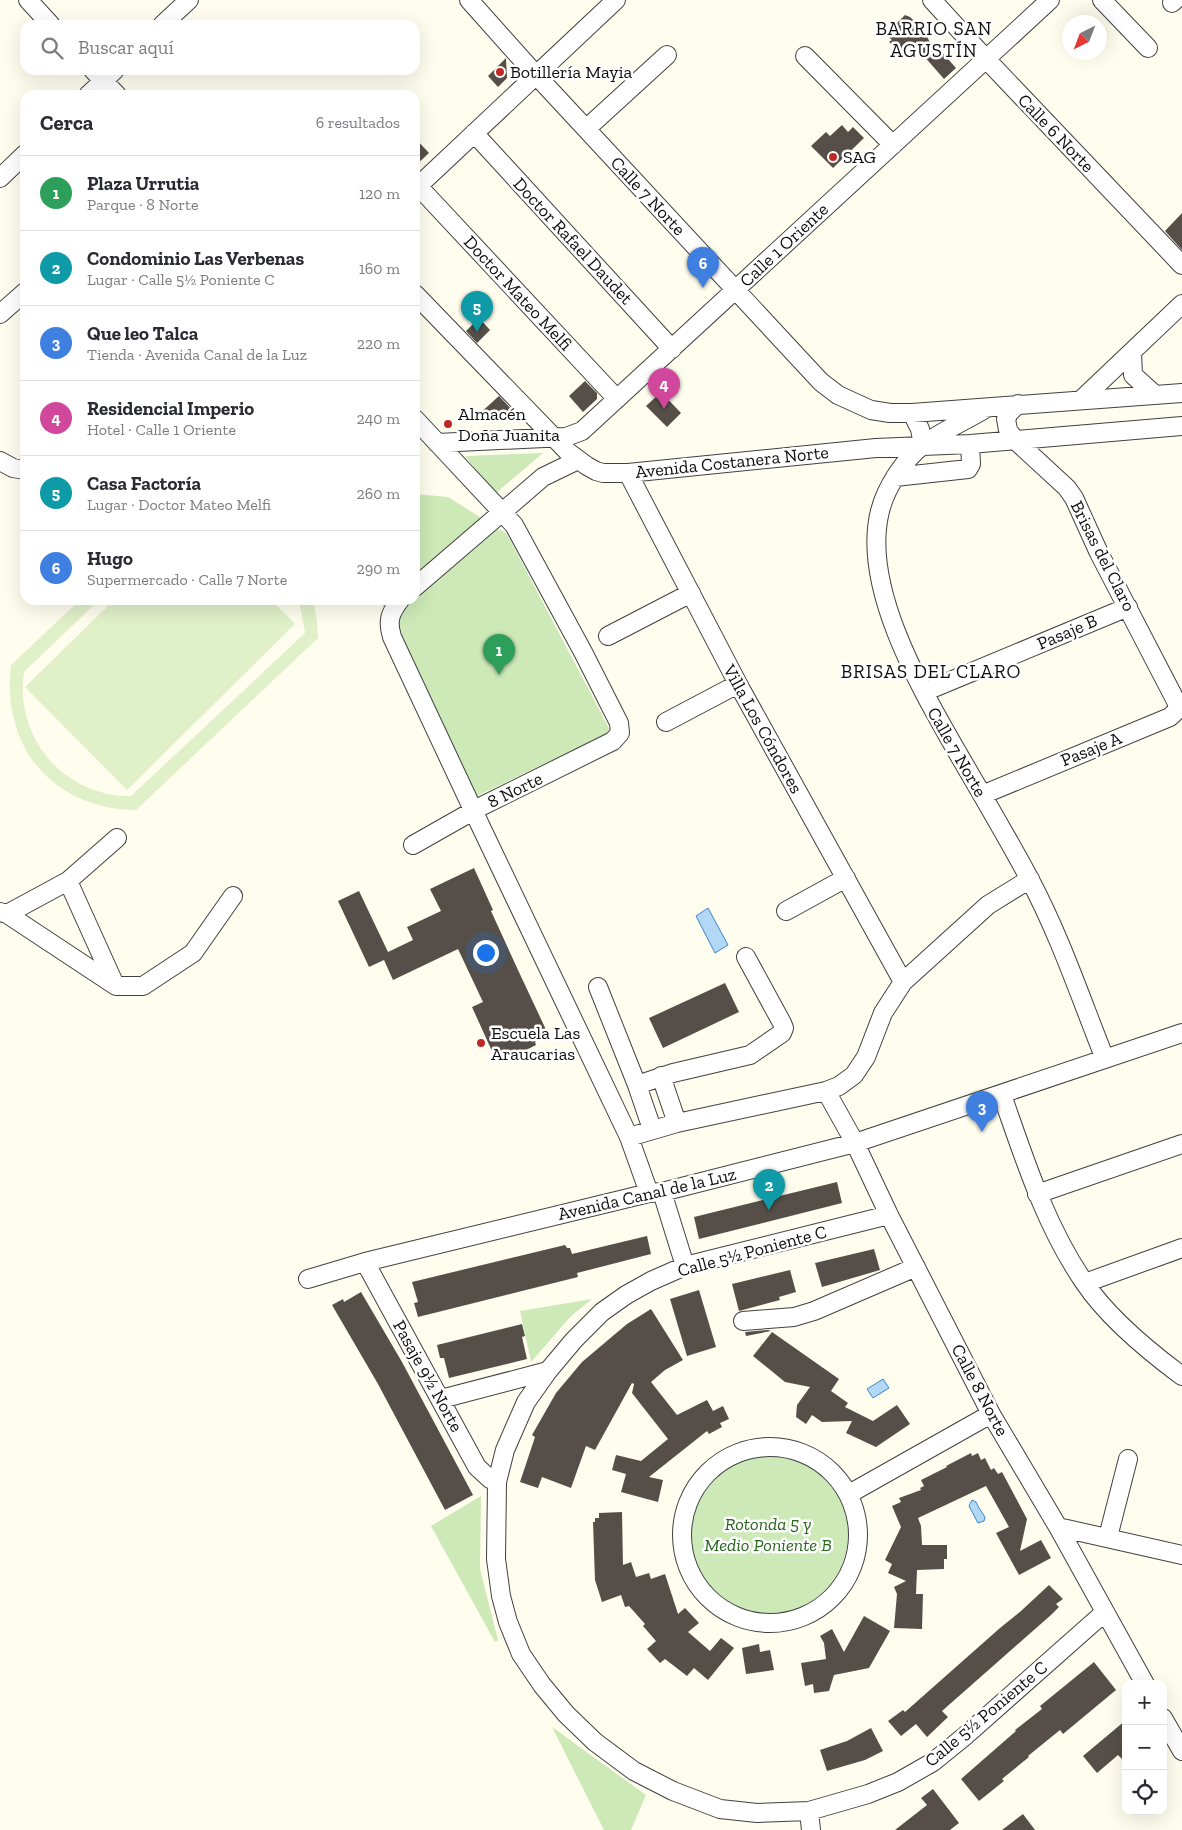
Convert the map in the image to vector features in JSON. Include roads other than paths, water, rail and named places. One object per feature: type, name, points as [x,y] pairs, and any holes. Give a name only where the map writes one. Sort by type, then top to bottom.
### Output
[{"type":"street","points":[[28,0],[46,20]]},
{"type":"street","points":[[167,20],[188,0]]},
{"type":"street","name":"Calle 7 Norte","points":[[469,0],[536,75],[821,382],[838,395],[855,404]]},
{"type":"street","points":[[420,185],[616,0]]},
{"type":"street","name":"Calle 6 Norte","points":[[932,0],[1182,266]]},
{"type":"street","name":"Calle 1 Oriente","points":[[437,443],[566,437],[582,431],[1050,0]]},
{"type":"street","points":[[1102,0],[1148,48]]},
{"type":"street","points":[[586,129],[667,55]]},
{"type":"street","points":[[805,56],[893,146]]},
{"type":"street","points":[[92,90],[103,75]]},
{"type":"street","points":[[105,75],[113,90]]},
{"type":"street","name":"Doctor Rafael Daudet","points":[[474,133],[672,348]]},
{"type":"street","points":[[0,178],[20,159]]},
{"type":"street","name":"Doctor Mateo Melfi","points":[[420,191],[617,399]]},
{"type":"street","points":[[0,314],[20,296]]},
{"type":"street","name":"Avenida Costanera Norte","points":[[420,299],[553,438],[578,460],[596,471],[604,473],[628,473],[876,448],[970,444],[1182,426]]},
{"type":"street","points":[[1081,400],[1182,304]]},
{"type":"street","points":[[1132,352],[1133,375],[1155,394]]},
{"type":"street","name":"Avenida Costanera Norte","points":[[855,404],[871,410],[890,413],[912,413],[1182,393]]},
{"type":"street","points":[[1015,440],[1006,424],[1009,412],[1018,404]]},
{"type":"street","name":"Avenida Costanera Norte","points":[[923,445],[989,407]]},
{"type":"street","points":[[912,413],[920,429],[923,445]]},
{"type":"street","points":[[420,424],[437,443]]},
{"type":"street","name":"Brisas del Claro","points":[[1015,440],[1067,488],[1074,498],[1089,533],[1170,688]]},
{"type":"street","name":"8 Norte","points":[[437,443],[514,525],[619,723],[620,733],[613,741],[474,810],[656,1192],[685,1266]]},
{"type":"street","points":[[895,477],[968,469],[971,464],[970,444]]},
{"type":"street","name":"Calle 7 Norte","points":[[923,445],[895,477],[880,510],[877,554],[882,587],[892,622],[924,692],[1030,879],[1052,924],[1105,1059]]},
{"type":"street","points":[[420,583],[543,477],[578,460]]},
{"type":"street","points":[[0,461],[13,468],[20,469]]},
{"type":"street","name":"Villa Los Cóndores","points":[[628,473],[738,684],[903,982]]},
{"type":"street","points":[[608,636],[691,593]]},
{"type":"street","points":[[397,605],[389,617],[392,637],[474,810],[413,845]]},
{"type":"street","name":"Pasaje B","points":[[924,692],[1128,607]]},
{"type":"street","points":[[666,722],[738,684]]},
{"type":"street","name":"Pasaje A","points":[[982,795],[1170,717],[1176,711],[1178,704],[1170,688]]},
{"type":"street","points":[[3,913],[68,881],[117,838]]},
{"type":"street","points":[[786,910],[846,878]]},
{"type":"street","points":[[629,1137],[677,1122],[826,1092],[839,1086],[854,1075],[870,1048],[883,1013],[903,982],[988,904],[1030,879]]},
{"type":"street","points":[[68,881],[116,986]]},
{"type":"street","points":[[3,913],[116,986],[143,986],[193,954],[233,896]]},
{"type":"street","points":[[637,1085],[661,1076],[750,1056],[784,1031],[782,1023],[746,957]]},
{"type":"street","points":[[598,987],[637,1085],[652,1129]]},
{"type":"street","name":"Avenida Canal de la Luz","points":[[308,1279],[365,1262],[854,1143],[1002,1095],[1182,1033]]},
{"type":"street","points":[[661,1076],[677,1122]]},
{"type":"street","name":"Calle 8 Norte","points":[[826,1092],[854,1143],[991,1414],[1058,1527],[1142,1680]]},
{"type":"street","points":[[1002,1095],[1036,1194],[1060,1244],[1085,1283],[1130,1333],[1182,1376]]},
{"type":"street","points":[[1036,1194],[1182,1144]]},
{"type":"street","name":"Calle 5½ Poniente C","points":[[889,1215],[685,1266],[651,1281],[602,1312],[574,1340],[548,1371],[526,1402],[505,1450],[497,1482],[496,1559],[501,1596],[508,1622],[521,1654],[542,1685],[566,1714],[595,1742],[634,1771],[673,1791],[720,1809],[757,1813],[809,1811],[868,1794],[898,1782],[933,1762],[965,1736],[1104,1612]]},
{"type":"street","points":[[1085,1283],[1182,1248]]},
{"type":"street","name":"Pasaje 9½ Norte","points":[[365,1262],[478,1467],[490,1479],[497,1482]]},
{"type":"street","points":[[743,1320],[794,1317],[916,1267]]},
{"type":"street","points":[[441,1399],[548,1371]]},
{"type":"street","points":[[849,1494],[991,1414]]},
{"type":"street","points":[[777,1446],[806,1454],[831,1470],[849,1494],[857,1517],[859,1542],[853,1566],[842,1588],[824,1606],[802,1618],[778,1623],[748,1621],[722,1609],[700,1589],[686,1564],[681,1535],[686,1506],[700,1480],[721,1461],[748,1449],[777,1446]]},
{"type":"street","points":[[1108,1537],[1128,1459]]},
{"type":"street","points":[[1058,1527],[1182,1555]]},
{"type":"street","points":[[1167,1725],[1182,1751]]},
{"type":"street","points":[[809,1811],[811,1830]]},
{"type":"water","points":[[708,908],[728,945],[715,953],[696,916]]},
{"type":"water","points":[[883,1379],[889,1388],[873,1398],[867,1389]]},
{"type":"water","points":[[972,1500],[976,1502],[985,1517],[984,1521],[978,1523],[969,1506]]},
{"type":"place","name":"Botillería Mayia","points":[[500,72]]},
{"type":"place","name":"SAG","points":[[833,157]]},
{"type":"place","name":"Hugo","points":[[703,288]]},
{"type":"place","name":"Casa Factoría","points":[[477,332]]},
{"type":"place","name":"Residencial Imperio","points":[[664,409]]},
{"type":"place","name":"Almacén Doña Juanita","points":[[448,424]]},
{"type":"place","name":"Plaza Urrutia","points":[[499,675]]},
{"type":"place","name":"Escuela Las Araucarias","points":[[481,1043]]},
{"type":"place","name":"Que leo Talca","points":[[982,1132]]},
{"type":"place","name":"Condominio Las Verbenas","points":[[769,1210]]},
{"type":"district","name":"BARRIO SAN AGUSTÍN","points":[[934,39]]},
{"type":"district","name":"BRISAS DEL CLARO","points":[[931,671]]},
{"type":"park label","name":"Rotonda 5 y Medio Poniente B","points":[[768,1534]]}]
